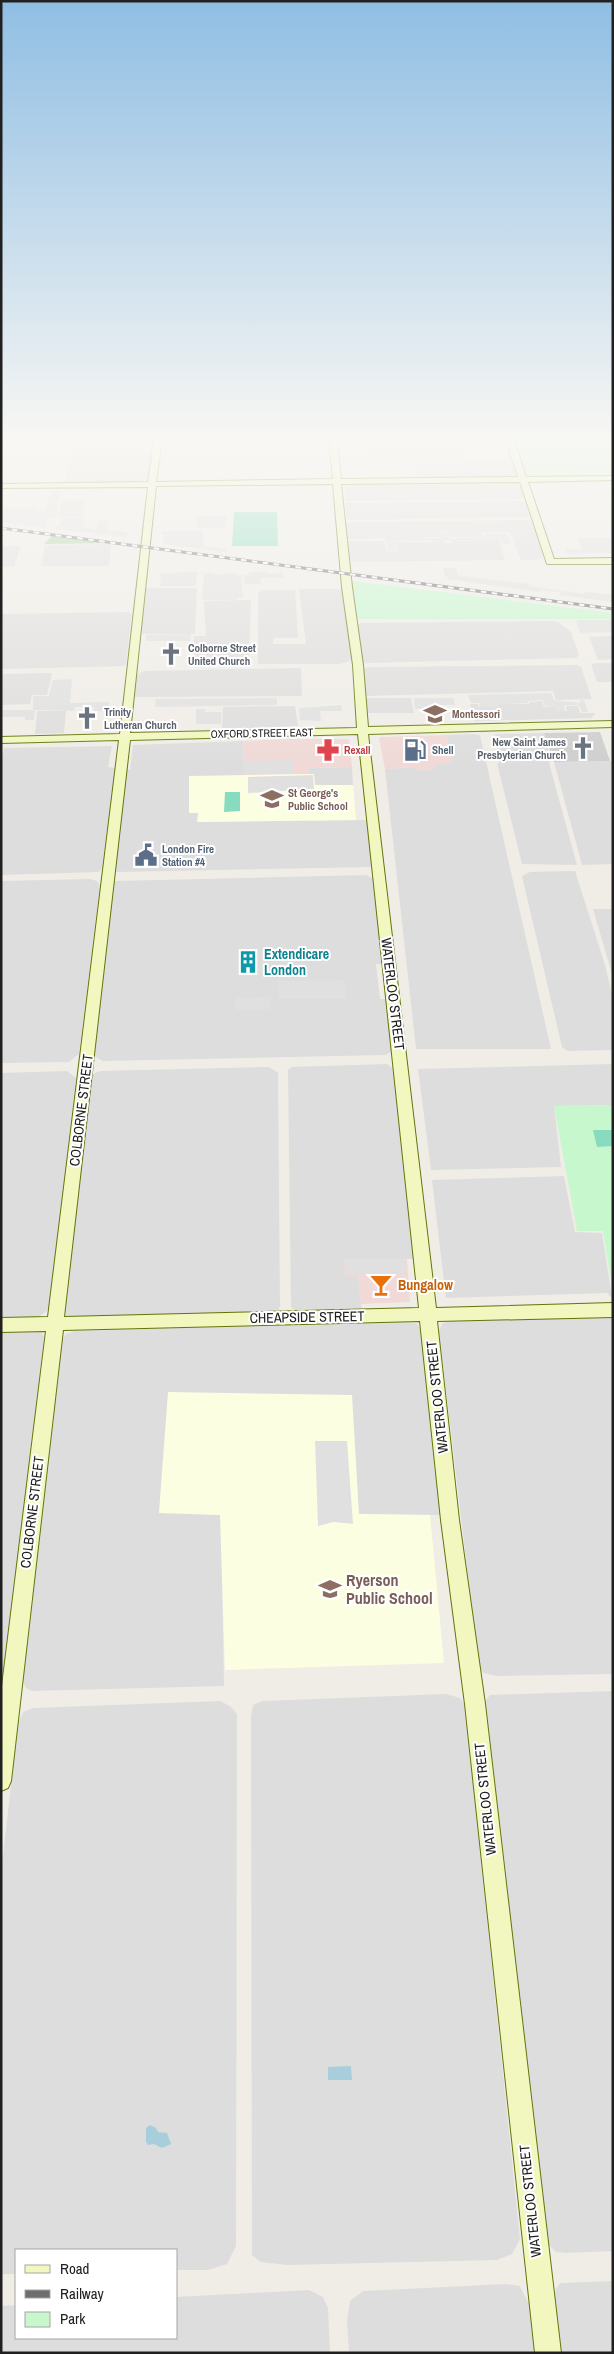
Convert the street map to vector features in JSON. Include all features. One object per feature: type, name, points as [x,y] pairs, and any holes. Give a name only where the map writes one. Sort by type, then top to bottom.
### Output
[{"type":"street","name":"COLBORNE STREET","points":[[1,1780],[124,737],[143,550]]},
{"type":"street","name":"WATERLOO STREET","points":[[344,550],[450,1520],[475,1704],[548,2353]]},
{"type":"street","points":[[546,550],[550,562],[613,561]]},
{"type":"street","name":"OXFORD STREET EAST","points":[[1,740],[613,724]]},
{"type":"street","name":"CHEAPSIDE STREET","points":[[1,1326],[613,1310]]},
{"type":"shaded area","points":[[1,550],[20,550],[14,567],[1,567]]},
{"type":"shaded area","points":[[44,550],[110,550],[109,566],[41,566]]},
{"type":"shaded area","points":[[209,550],[226,550],[226,552]]},
{"type":"shaded area","points":[[348,550],[502,550],[505,560],[355,562],[349,560]]},
{"type":"shaded area","points":[[517,550],[541,550],[543,557],[537,560],[521,560]]},
{"type":"shaded area","points":[[565,550],[613,550],[613,553],[567,554]]},
{"type":"shaded area","points":[[443,568],[456,568],[458,576],[529,584],[529,586],[584,594],[585,592],[613,595],[613,602],[559,595],[560,592],[541,590],[540,592],[448,579],[448,577],[445,577]]},
{"type":"shaded area","points":[[197,572],[196,586],[160,586],[161,573]]},
{"type":"shaded area","points":[[249,572],[268,572],[268,574],[283,572],[283,578],[260,578],[261,584],[245,584],[244,575],[249,575]]},
{"type":"shaded area","points":[[204,573],[214,573],[214,575],[235,573],[236,575],[241,575],[243,598],[238,598],[237,600],[202,600]]},
{"type":"shaded area","points":[[145,588],[197,588],[195,634],[140,634]]},
{"type":"shaded area","points":[[299,589],[337,589],[345,592],[350,661],[340,664],[258,664],[258,593],[264,590],[295,590],[298,638],[273,638],[273,644],[306,644]]},
{"type":"shaded area","points":[[251,600],[249,663],[193,666],[194,636],[206,636],[204,601]]},
{"type":"shaded area","points":[[129,612],[132,614],[126,663],[124,666],[1,669],[1,614]]},
{"type":"shaded area","points":[[576,620],[613,620],[613,632],[580,633]]},
{"type":"shaded area","points":[[558,622],[571,632],[579,655],[576,658],[365,663],[362,661],[356,626],[361,623]]},
{"type":"shaded area","points":[[191,634],[191,641],[146,641],[146,635]]},
{"type":"shaded area","points":[[613,636],[613,659],[598,660],[589,637]]},
{"type":"shaded area","points":[[613,663],[613,682],[597,682],[592,664]]},
{"type":"shaded area","points":[[577,665],[581,667],[592,699],[556,700],[553,691],[364,696],[363,669],[368,667]]},
{"type":"shaded area","points":[[301,668],[302,696],[133,697],[135,676],[144,671]]},
{"type":"shaded area","points":[[52,673],[47,695],[32,695],[30,704],[1,705],[1,674]]},
{"type":"shaded area","points":[[72,679],[70,703],[109,702],[107,711],[94,711],[94,707],[75,707],[74,711],[35,710],[34,720],[25,720],[25,717],[1,717],[1,714],[5,713],[1,713],[1,710],[33,710],[33,696],[49,696],[53,680]]},
{"type":"shaded area","points":[[551,693],[554,700],[580,703],[580,700],[584,700],[588,712],[582,712],[579,705],[564,705],[565,711],[559,711],[556,706],[545,706],[543,700],[528,701],[528,703],[497,703],[498,707],[480,707],[479,703],[471,703],[468,695]]},
{"type":"shaded area","points":[[277,698],[277,705],[155,707],[156,699]]},
{"type":"shaded area","points":[[365,698],[411,698],[414,713],[367,713]]},
{"type":"shaded area","points":[[414,698],[453,698],[455,705],[441,705],[442,709],[415,709]]},
{"type":"shaded area","points":[[542,701],[544,707],[556,706],[558,711],[567,711],[566,706],[578,706],[580,713],[596,713],[591,718],[475,721],[470,704],[478,704],[479,707],[498,707],[498,703],[529,704],[529,702]]},
{"type":"shaded area","points":[[341,705],[342,711],[320,711],[321,721],[300,720],[299,709]]},
{"type":"shaded area","points":[[295,706],[298,726],[222,729],[223,707]]},
{"type":"shaded area","points":[[196,709],[205,709],[205,712],[221,712],[221,724],[196,724]]},
{"type":"shaded area","points":[[37,711],[66,711],[64,733],[35,734]]},
{"type":"shaded area","points":[[600,732],[610,761],[554,762],[544,733]]},
{"type":"shaded area","points":[[544,733],[551,760],[549,763],[577,865],[522,864],[497,763],[499,763],[495,734]]},
{"type":"shaded area","points":[[447,735],[480,735],[551,1049],[416,1049],[385,769],[413,767],[417,770],[435,769],[435,764],[451,764]]},
{"type":"shaded area","points":[[447,735],[451,764],[435,764],[436,769],[417,770],[413,767],[385,769],[379,738]]},
{"type":"shaded area","points":[[349,739],[352,767],[308,768],[309,774],[244,775],[243,741]]},
{"type":"shaded area","points":[[243,741],[244,775],[189,777],[189,813],[198,813],[198,822],[369,820],[372,864],[370,867],[116,872],[114,869],[125,770],[130,770],[133,745]]},
{"type":"shaded area","points":[[112,746],[108,767],[115,768],[102,868],[99,872],[1,875],[1,760],[4,748]]},
{"type":"shaded area","points":[[547,750],[549,761],[524,761],[520,751]]},
{"type":"shaded area","points":[[294,760],[294,773],[244,774],[244,761]]},
{"type":"shaded area","points":[[613,761],[613,864],[582,865],[554,762]]},
{"type":"shaded area","points":[[352,767],[353,785],[314,785],[314,774],[309,774],[308,768]]},
{"type":"shaded area","name":"St George's Public School","points":[[314,774],[315,785],[353,785],[356,820],[197,822],[198,813],[189,813],[189,776]]},
{"type":"shaded area","points":[[313,775],[314,789],[248,793],[248,777]]},
{"type":"shaded area","points":[[575,871],[605,965],[613,999],[613,1050],[568,1051],[562,1047],[522,876],[530,872]]},
{"type":"shaded area","points":[[366,875],[374,879],[384,964],[376,964],[380,999],[388,999],[394,1048],[391,1052],[385,1055],[103,1061],[92,1055],[111,886],[116,881]]},
{"type":"shaded area","points":[[90,879],[97,881],[100,885],[79,1054],[69,1062],[1,1063],[1,881]]},
{"type":"shaded area","points":[[593,909],[613,909],[613,977]]},
{"type":"shaded area","points":[[345,980],[346,999],[279,999],[278,981]]},
{"type":"shaded area","points":[[271,997],[270,1009],[235,1010],[235,998]]},
{"type":"shaded area","points":[[387,1064],[396,1071],[417,1259],[344,1259],[358,1275],[362,1311],[295,1311],[291,1307],[288,1070],[292,1067]]},
{"type":"shaded area","points":[[613,1064],[613,1105],[554,1106],[561,1167],[431,1170],[418,1069]]},
{"type":"shaded area","points":[[269,1067],[278,1073],[280,1306],[278,1311],[271,1313],[67,1317],[63,1312],[89,1079],[93,1074],[100,1071]]},
{"type":"shaded area","points":[[67,1071],[76,1078],[49,1309],[38,1318],[1,1319],[1,1073]]},
{"type":"shaded area","points":[[564,1176],[575,1232],[602,1233],[612,1298],[607,1293],[446,1298],[432,1180]]},
{"type":"shaded area","points":[[344,1259],[407,1259],[410,1302],[361,1304],[358,1275],[345,1276]]},
{"type":"shaded area","points":[[346,1260],[405,1260],[406,1273],[347,1274]]},
{"type":"shaded area","points":[[602,1315],[613,1319],[613,1674],[496,1676],[484,1673],[479,1669],[439,1331],[442,1324],[448,1321]]},
{"type":"shaded area","points":[[409,1322],[417,1324],[421,1329],[441,1515],[159,1512],[221,1515],[224,1686],[32,1691],[26,1688],[23,1682],[61,1341],[66,1334],[75,1331]]},
{"type":"shaded area","points":[[35,1331],[42,1333],[44,1338],[4,1672],[1,1681],[1,1332]]},
{"type":"shaded area","name":"Ryerson Public School","points":[[168,1392],[352,1395],[359,1514],[430,1515],[444,1663],[225,1670],[220,1515],[159,1513]]},
{"type":"shaded area","points":[[315,1441],[347,1441],[353,1524],[334,1522],[318,1526]]},
{"type":"shaded area","points":[[613,1691],[613,2251],[566,2253],[556,2252],[548,2244],[481,1707],[490,1695]]},
{"type":"shaded area","points":[[446,1694],[460,1698],[465,1706],[520,2239],[512,2254],[497,2260],[287,2265],[261,2262],[252,2255],[251,1716],[253,1705],[263,1701]]},
{"type":"shaded area","points":[[220,1701],[230,1706],[237,1714],[236,2246],[227,2264],[208,2270],[178,2270],[178,2249],[15,2249],[15,2274],[1,2274],[1,1873],[18,1724],[23,1712],[33,1708]]},
{"type":"shaded area","points":[[613,2281],[613,2353],[558,2353],[552,2305],[556,2289],[560,2283]]},
{"type":"shaded area","points":[[507,2284],[520,2286],[530,2306],[535,2353],[349,2353],[347,2321],[350,2301],[363,2291]]},
{"type":"shaded area","points":[[309,2290],[323,2297],[328,2308],[330,2353],[1,2353],[1,2306],[15,2305],[15,2339],[178,2339],[178,2297]]},
{"type":"green space","points":[[352,581],[613,613],[613,619],[355,619]]},
{"type":"green space","points":[[225,792],[240,792],[240,811],[224,812]]},
{"type":"green space","points":[[613,1105],[613,1291],[603,1231],[577,1231],[554,1106]]},
{"type":"green space","points":[[593,1130],[613,1130],[613,1146],[597,1147]]},
{"type":"water","points":[[351,2066],[352,2080],[328,2080],[328,2067]]},
{"type":"water","points":[[150,2125],[156,2128],[158,2132],[167,2133],[171,2144],[162,2148],[154,2144],[148,2145],[146,2142],[146,2128]]},
{"type":"railway","points":[[166,550],[613,609]]},
{"type":"place","name":"Colborne Street United Church","points":[[171,654]]},
{"type":"place","name":"Montessori","points":[[435,714]]},
{"type":"place","name":"Trinity Lutheran Church","points":[[87,718]]},
{"type":"place","name":"New Saint James Presbyterian Church","points":[[583,748]]},
{"type":"place","name":"Rexall","points":[[328,750]]},
{"type":"place","name":"Shell","points":[[415,750]]},
{"type":"place","name":"St George's Public School","points":[[272,799]]},
{"type":"place","name":"London Fire Station #4","points":[[146,855]]},
{"type":"place","name":"Extendicare London","points":[[248,962]]},
{"type":"place","name":"Bungalow","points":[[381,1285]]},
{"type":"place","name":"Ryerson Public School","points":[[330,1589]]}]
